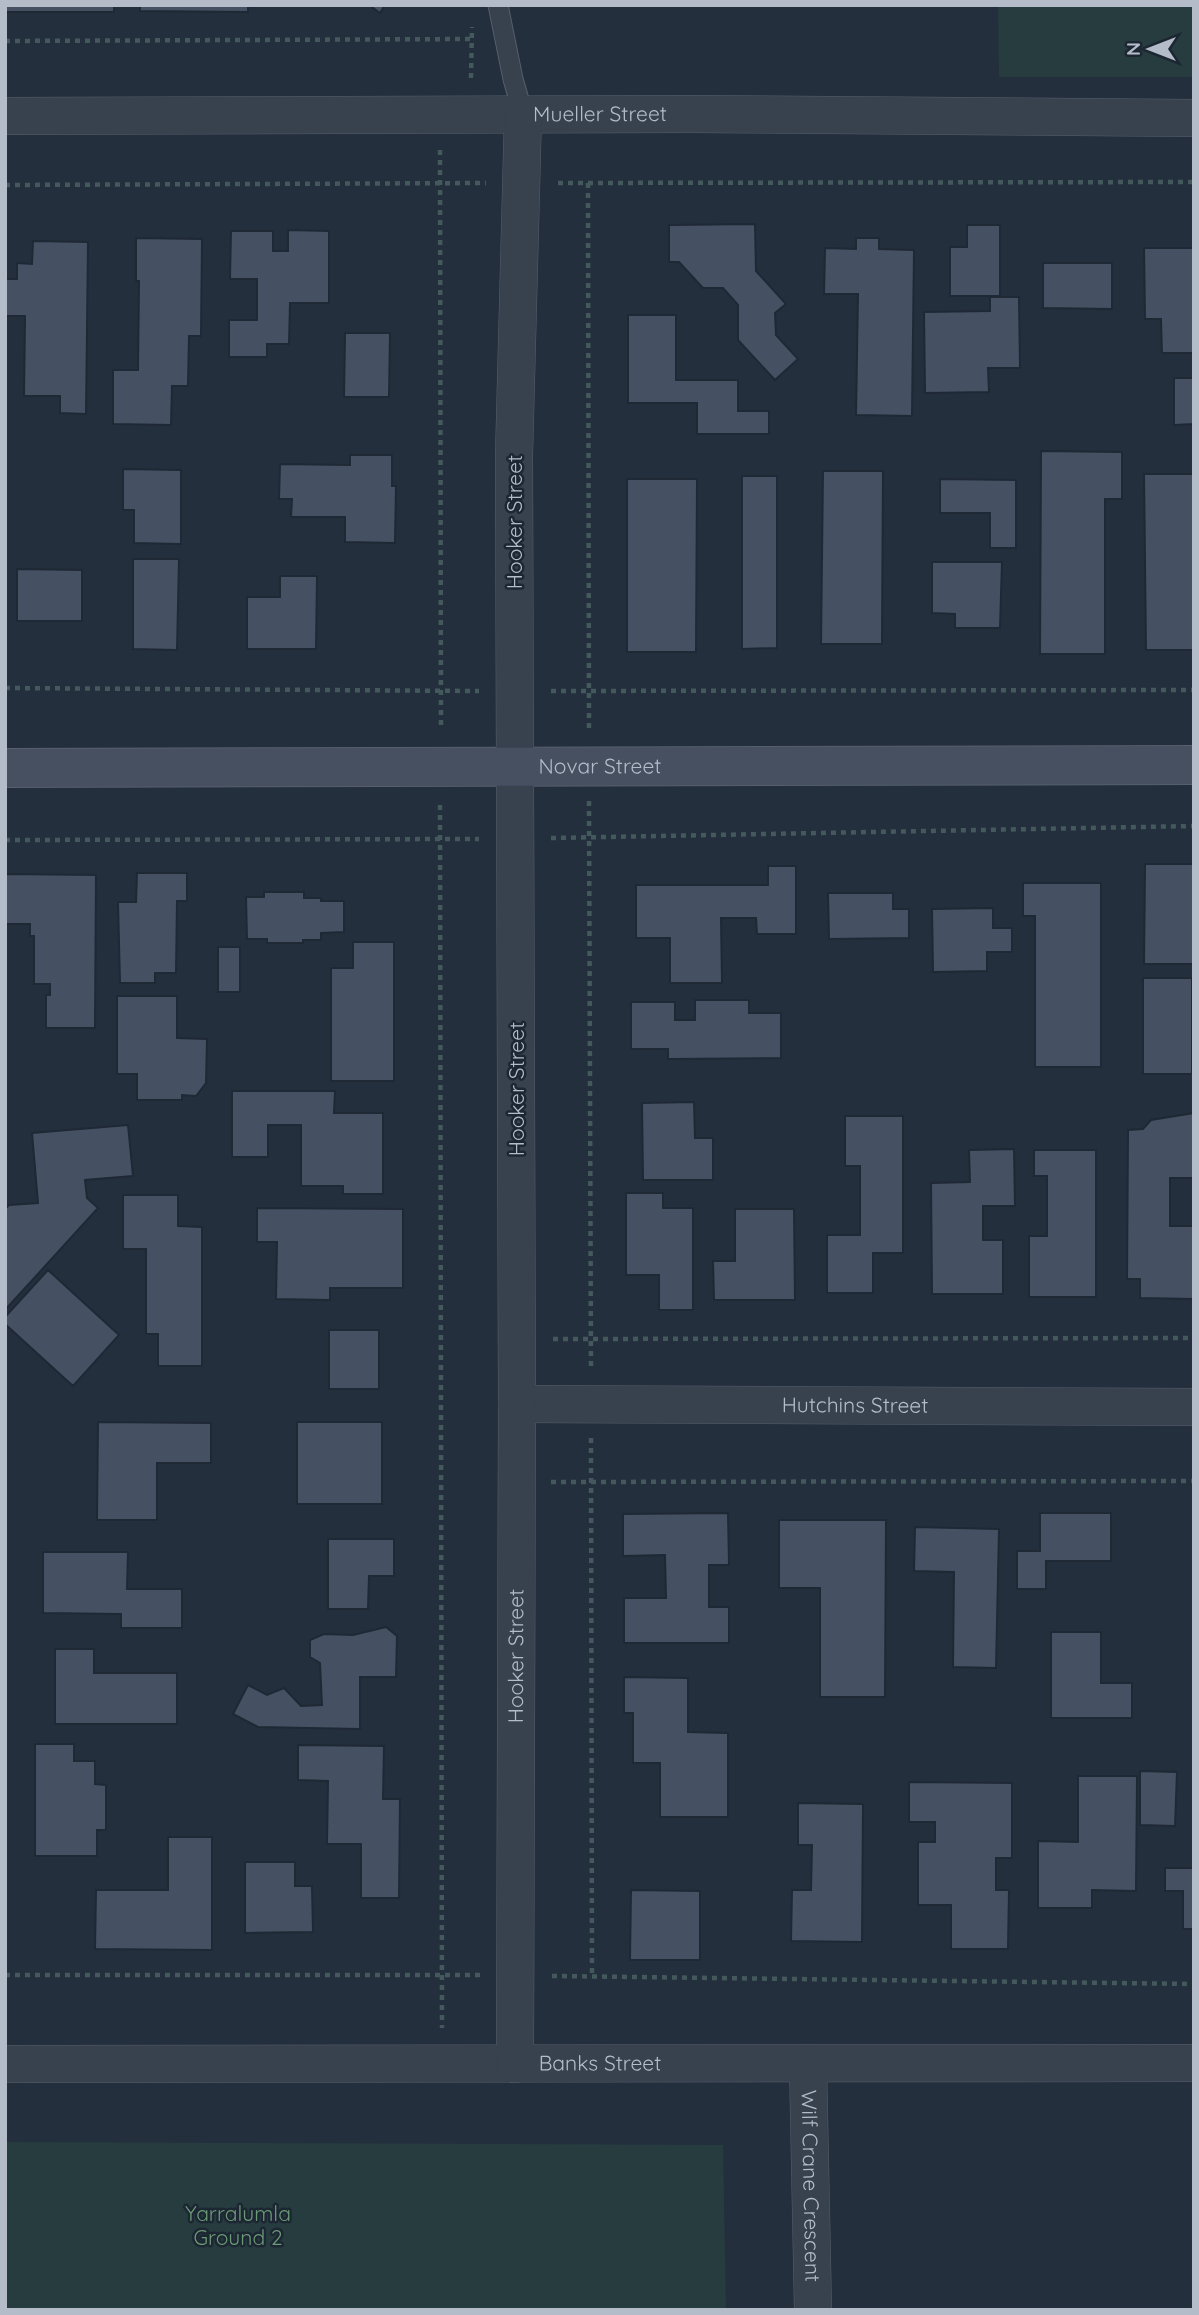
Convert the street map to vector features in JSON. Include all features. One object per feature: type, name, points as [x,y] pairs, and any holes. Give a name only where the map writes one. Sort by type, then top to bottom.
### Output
[{"type":"main road","name":"Novar Street","points":[[5,768],[1194,765]]},
{"type":"street","name":"Mueller Street","points":[[5,116],[523,114],[1194,118]]},
{"type":"street","name":"Hooker Street","points":[[515,2063],[517,1339],[514,456],[523,114]]},
{"type":"street","name":"Hutchins Street","points":[[517,1404],[1194,1407]]},
{"type":"street","name":"Wilf Crane Crescent","points":[[808,2063],[813,2310]]},
{"type":"street","name":"Banks Street","points":[[5,2064],[1194,2063]]},
{"type":"lane","points":[[498,5],[523,114]]},
{"type":"path","points":[[442,2063],[438,840],[441,767],[440,183],[471,39],[472,16]]},
{"type":"path","points":[[5,41],[471,39]]},
{"type":"path","points":[[5,185],[1194,182]]},
{"type":"path","points":[[588,183],[592,1976]]},
{"type":"path","points":[[5,688],[441,691],[1194,690]]},
{"type":"path","points":[[5,840],[588,839],[1194,826]]},
{"type":"path","points":[[517,1339],[1194,1338]]},
{"type":"path","points":[[517,1481],[1194,1481]]},
{"type":"path","points":[[5,1975],[515,1975],[1194,1984]]},
{"type":"green space","points":[[998,5],[1194,5],[1194,77],[999,77]]},
{"type":"green space","name":"Yarralumla Ground 2","points":[[5,2142],[723,2145],[726,2310],[5,2310]]},
{"type":"building","points":[[5,5],[114,5],[114,12],[5,12]]},
{"type":"building","points":[[140,5],[248,5],[248,12],[140,11]]},
{"type":"building","points":[[369,5],[385,5],[380,13]]},
{"type":"building","points":[[755,224],[756,271],[786,304],[775,313],[776,335],[798,359],[775,380],[738,340],[738,305],[723,288],[703,288],[679,262],[669,262],[669,225]]},
{"type":"building","points":[[967,225],[1000,225],[1000,296],[950,296],[950,247],[967,247]]},
{"type":"building","points":[[288,230],[329,231],[329,303],[290,303],[289,344],[267,344],[267,357],[229,357],[229,320],[257,320],[257,279],[230,279],[231,231],[273,231],[273,251],[288,251]]},
{"type":"building","points":[[136,238],[202,239],[201,336],[189,336],[188,386],[172,386],[171,425],[113,424],[113,370],[138,370],[139,281],[136,281]]},
{"type":"building","points":[[856,238],[879,238],[879,249],[914,250],[912,416],[856,415],[858,294],[824,294],[825,248],[856,249]]},
{"type":"building","points":[[33,241],[88,242],[86,414],[60,413],[60,396],[24,396],[25,316],[5,316],[5,279],[17,279],[17,263],[32,264]]},
{"type":"building","points":[[1144,248],[1194,248],[1194,353],[1162,353],[1161,319],[1145,319]]},
{"type":"building","points":[[1043,263],[1112,263],[1112,309],[1043,308]]},
{"type":"building","points":[[990,297],[1019,297],[1020,368],[988,368],[989,392],[925,393],[924,312],[990,311]]},
{"type":"building","points":[[628,315],[676,315],[676,380],[738,380],[738,411],[769,411],[769,434],[697,434],[697,403],[628,403]]},
{"type":"building","points":[[345,333],[390,333],[389,397],[344,397]]},
{"type":"building","points":[[1174,378],[1194,378],[1194,424],[1174,425]]},
{"type":"building","points":[[1041,451],[1122,452],[1122,499],[1105,499],[1105,654],[1040,654]]},
{"type":"building","points":[[350,455],[392,455],[392,486],[396,486],[395,543],[345,542],[345,517],[291,517],[292,499],[279,499],[280,464],[350,465]]},
{"type":"building","points":[[123,469],[181,470],[181,544],[134,543],[134,510],[123,510]]},
{"type":"building","points":[[823,471],[883,471],[882,644],[821,644]]},
{"type":"building","points":[[1144,474],[1194,474],[1194,650],[1146,650]]},
{"type":"building","points":[[742,476],[777,476],[777,648],[742,649]]},
{"type":"building","points":[[627,479],[697,479],[696,652],[627,652]]},
{"type":"building","points":[[940,479],[1016,480],[1016,548],[990,548],[990,513],[940,513]]},
{"type":"building","points":[[133,559],[179,559],[177,650],[133,649]]},
{"type":"building","points":[[932,562],[1002,562],[1000,628],[955,628],[955,614],[932,613]]},
{"type":"building","points":[[17,569],[82,570],[82,621],[17,621]]},
{"type":"building","points":[[280,576],[317,576],[316,649],[247,649],[247,597],[280,597]]},
{"type":"building","points":[[1145,864],[1194,864],[1194,964],[1144,964]]},
{"type":"building","points":[[768,866],[796,866],[796,934],[757,934],[756,918],[721,918],[722,983],[670,983],[670,938],[636,938],[636,885],[768,885]]},
{"type":"building","points":[[137,873],[187,873],[187,901],[177,901],[176,973],[155,973],[155,983],[120,983],[118,902],[136,902]]},
{"type":"building","points":[[5,874],[96,875],[95,1028],[46,1028],[46,995],[50,995],[50,984],[34,984],[34,936],[30,936],[30,924],[5,924]]},
{"type":"building","points":[[1023,883],[1101,883],[1101,1067],[1035,1067],[1035,916],[1023,916]]},
{"type":"building","points":[[264,892],[304,892],[304,898],[344,901],[344,932],[321,933],[321,940],[303,940],[303,943],[267,943],[267,939],[247,939],[246,897],[264,897]]},
{"type":"building","points":[[828,893],[893,893],[893,909],[909,909],[909,938],[829,939]]},
{"type":"building","points":[[993,908],[993,928],[1012,928],[1012,952],[987,952],[987,971],[933,972],[932,909]]},
{"type":"building","points":[[353,942],[394,942],[394,1081],[331,1081],[331,968],[353,968]]},
{"type":"building","points":[[218,947],[240,947],[240,992],[218,992]]},
{"type":"building","points":[[1143,978],[1192,978],[1192,1074],[1143,1074]]},
{"type":"building","points":[[117,996],[177,996],[177,1038],[207,1039],[206,1083],[196,1096],[182,1095],[182,1100],[137,1100],[137,1074],[117,1074]]},
{"type":"building","points":[[695,1000],[749,1000],[749,1013],[781,1013],[781,1058],[668,1059],[668,1049],[631,1049],[631,1002],[675,1002],[675,1020],[695,1020]]},
{"type":"building","points":[[232,1091],[335,1091],[334,1113],[383,1113],[383,1194],[343,1194],[343,1186],[301,1186],[301,1125],[268,1125],[268,1157],[232,1157]]},
{"type":"building","points":[[694,1102],[695,1138],[713,1138],[713,1180],[643,1180],[642,1103]]},
{"type":"building","points":[[1194,1113],[1194,1178],[1170,1178],[1170,1226],[1194,1226],[1194,1299],[1140,1298],[1140,1279],[1127,1279],[1128,1130],[1143,1129],[1151,1120]]},
{"type":"building","points":[[845,1116],[903,1116],[903,1253],[873,1253],[873,1293],[827,1293],[827,1235],[860,1235],[860,1166],[845,1166]]},
{"type":"building","points":[[128,1125],[133,1176],[85,1180],[87,1198],[98,1208],[5,1310],[5,1209],[9,1205],[38,1203],[32,1133]]},
{"type":"building","points":[[1014,1149],[1015,1206],[983,1206],[983,1240],[1003,1240],[1003,1294],[932,1294],[931,1183],[970,1182],[969,1150]]},
{"type":"building","points":[[1034,1150],[1096,1150],[1096,1297],[1029,1297],[1029,1236],[1047,1236],[1047,1176],[1034,1176]]},
{"type":"building","points":[[626,1193],[663,1193],[663,1208],[693,1208],[693,1310],[659,1310],[659,1275],[626,1275]]},
{"type":"building","points":[[123,1195],[178,1195],[178,1226],[202,1227],[202,1366],[158,1366],[158,1334],[146,1334],[146,1249],[123,1249]]},
{"type":"building","points":[[257,1208],[403,1209],[403,1288],[330,1288],[330,1300],[276,1299],[277,1242],[257,1242]]},
{"type":"building","points":[[735,1209],[794,1209],[795,1300],[714,1300],[713,1261],[735,1261]]},
{"type":"building","points":[[48,1270],[119,1335],[73,1386],[5,1324],[5,1317]]},
{"type":"building","points":[[329,1330],[379,1330],[379,1389],[329,1389]]},
{"type":"building","points":[[98,1422],[211,1423],[211,1463],[157,1463],[157,1520],[97,1520]]},
{"type":"building","points":[[297,1422],[382,1422],[382,1504],[297,1504]]},
{"type":"building","points":[[728,1513],[729,1565],[709,1565],[709,1607],[729,1607],[729,1643],[624,1643],[624,1598],[666,1598],[665,1555],[623,1556],[623,1514]]},
{"type":"building","points":[[1040,1513],[1111,1513],[1111,1561],[1046,1561],[1046,1589],[1017,1589],[1017,1551],[1040,1551]]},
{"type":"building","points":[[779,1520],[886,1520],[885,1697],[820,1697],[820,1588],[779,1588]]},
{"type":"building","points":[[915,1527],[999,1529],[996,1668],[953,1667],[954,1572],[914,1571]]},
{"type":"building","points":[[328,1539],[394,1539],[394,1576],[369,1576],[368,1609],[328,1609]]},
{"type":"building","points":[[43,1552],[128,1552],[127,1589],[182,1589],[182,1628],[121,1628],[121,1614],[43,1613]]},
{"type":"building","points":[[386,1627],[397,1636],[396,1677],[360,1677],[360,1729],[258,1727],[233,1714],[248,1685],[267,1695],[284,1688],[301,1706],[322,1705],[320,1663],[310,1657],[310,1640],[324,1634],[353,1635]]},
{"type":"building","points":[[1051,1632],[1101,1632],[1101,1683],[1132,1683],[1132,1718],[1051,1718]]},
{"type":"building","points":[[55,1649],[94,1649],[94,1673],[177,1673],[177,1724],[55,1724]]},
{"type":"building","points":[[624,1677],[688,1678],[688,1732],[728,1733],[728,1817],[660,1817],[660,1763],[633,1763],[633,1713],[624,1713]]},
{"type":"building","points":[[35,1744],[74,1744],[74,1761],[95,1761],[95,1784],[106,1785],[106,1830],[97,1830],[97,1856],[35,1856]]},
{"type":"building","points":[[298,1745],[384,1746],[383,1799],[400,1799],[399,1898],[361,1898],[361,1844],[327,1844],[328,1781],[298,1780]]},
{"type":"building","points":[[1140,1771],[1177,1772],[1175,1826],[1140,1825]]},
{"type":"building","points":[[1078,1776],[1137,1776],[1136,1891],[1092,1890],[1092,1908],[1038,1908],[1038,1841],[1078,1842]]},
{"type":"building","points":[[909,1782],[1012,1783],[1012,1858],[996,1858],[996,1890],[1009,1890],[1008,1949],[951,1949],[951,1905],[918,1905],[918,1842],[935,1842],[935,1822],[909,1822]]},
{"type":"building","points":[[798,1803],[863,1804],[862,1942],[791,1941],[792,1890],[811,1890],[812,1845],[798,1845]]},
{"type":"building","points":[[168,1837],[212,1837],[212,1950],[95,1949],[96,1890],[168,1890]]},
{"type":"building","points":[[245,1862],[295,1862],[295,1886],[312,1886],[313,1932],[245,1933]]},
{"type":"building","points":[[1165,1868],[1194,1868],[1194,1929],[1183,1929],[1183,1891],[1165,1891]]},
{"type":"building","points":[[631,1890],[700,1891],[700,1960],[630,1960]]}]
